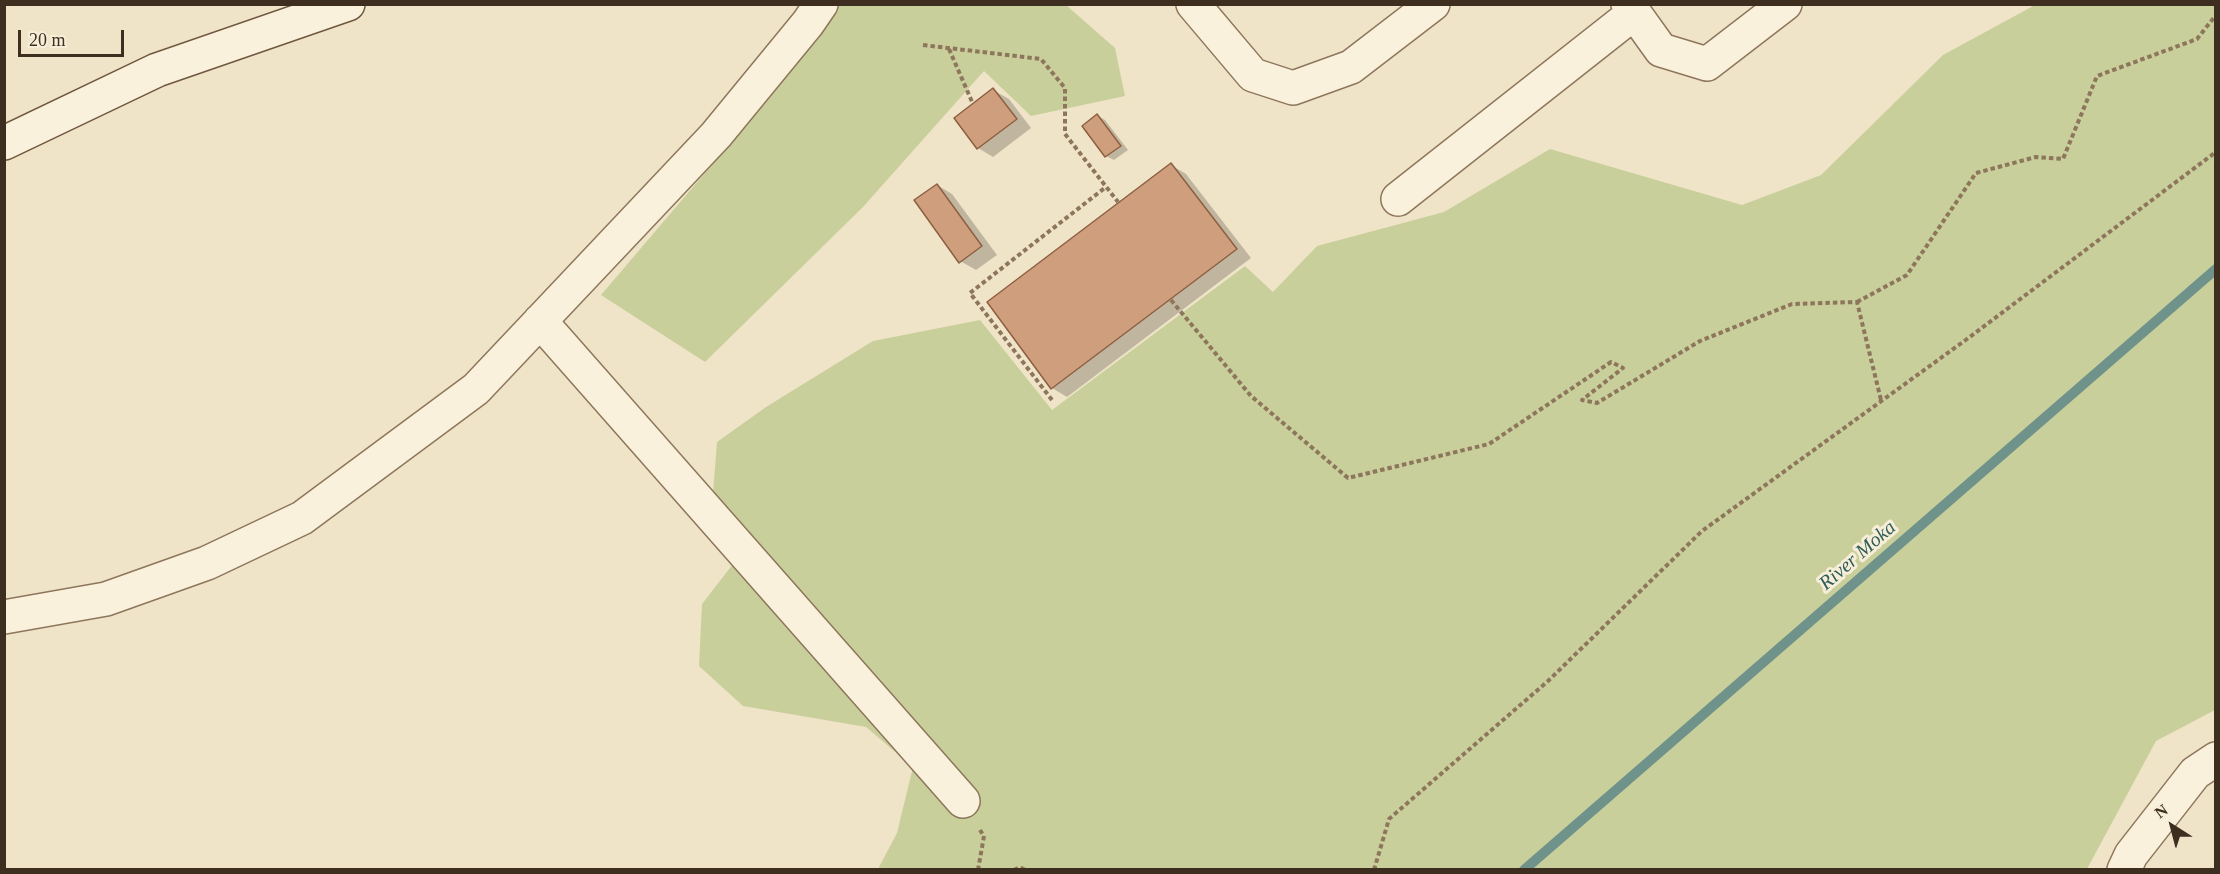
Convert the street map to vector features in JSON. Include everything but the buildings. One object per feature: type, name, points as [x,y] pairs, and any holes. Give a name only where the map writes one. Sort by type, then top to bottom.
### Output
[{"type":"street","points":[[10,134],[157,70],[348,4]]},
{"type":"street","points":[[4,617],[106,599],[207,563],[302,518],[476,389],[716,135],[821,4]]},
{"type":"street","points":[[1193,4],[1253,75],[1293,88],[1351,67],[1433,4]]},
{"type":"street","points":[[1398,199],[1631,9],[1662,50],[1707,64],[1785,4]]},
{"type":"street","points":[[540,321],[963,801]]},
{"type":"street","points":[[2133,865],[2195,773],[2216,759]]},
{"type":"path","points":[[1171,300],[1251,396],[1348,478],[1489,444],[1611,362],[1623,368],[1582,400],[1597,403],[1700,341],[1792,304],[1857,302],[1907,275],[1976,172],[2036,158],[2063,159],[2097,76],[2197,39],[2216,15]]},
{"type":"path","points":[[923,45],[1041,59],[1065,88],[1065,134],[1118,202]]},
{"type":"path","points":[[948,48],[972,104]]},
{"type":"path","points":[[1374,870],[1389,819],[1548,681],[1702,531],[1967,339],[2216,152]]},
{"type":"path","points":[[1052,400],[970,293],[1106,187]]},
{"type":"path","points":[[1857,302],[1881,400]]},
{"type":"path","points":[[1014,870],[1020,867],[1025,870]]},
{"type":"green space","points":[[837,5],[1066,5],[1115,48],[1125,96],[1031,116],[984,71],[863,207],[705,362],[601,295],[750,120]]},
{"type":"green space","points":[[2035,5],[2215,5],[2215,710],[2156,741],[2087,869],[878,869],[897,833],[913,767],[866,727],[743,706],[699,666],[702,604],[740,555],[712,505],[717,442],[766,407],[873,341],[980,320],[1052,410],[1245,266],[1273,292],[1317,246],[1444,212],[1550,149],[1742,205],[1821,175],[1943,55]]},
{"type":"waterway","name":"River Moka","points":[[1524,870],[2216,269]]}]
